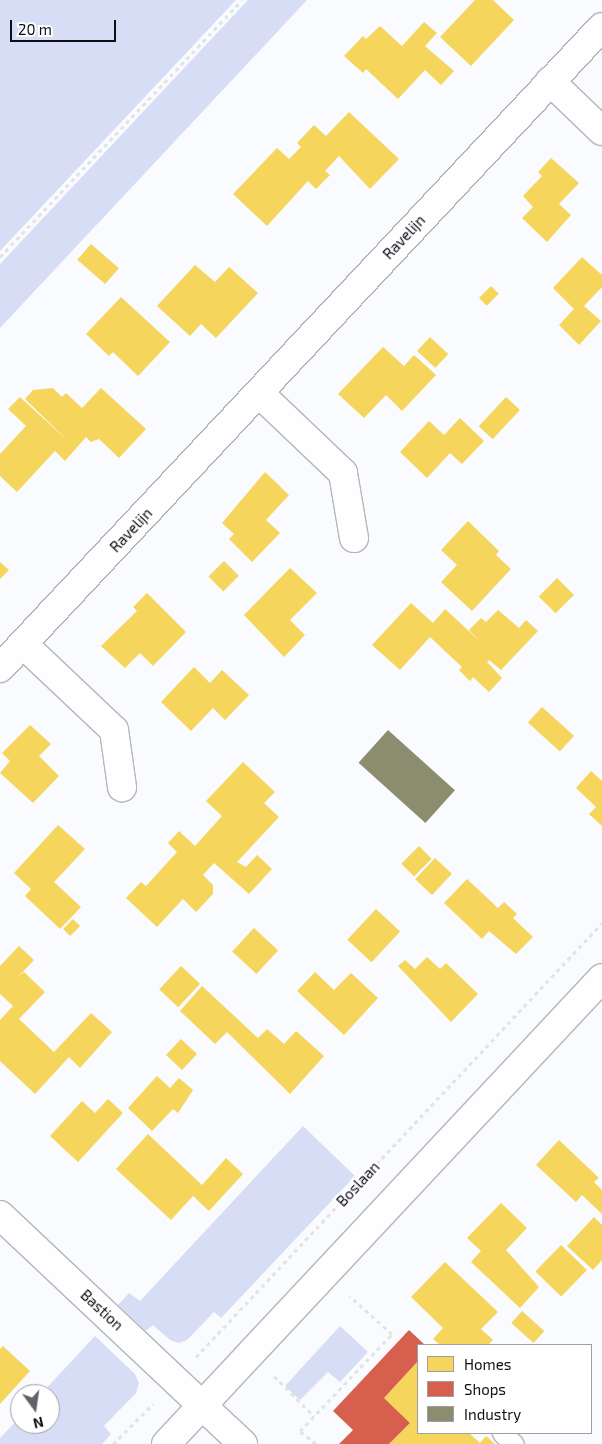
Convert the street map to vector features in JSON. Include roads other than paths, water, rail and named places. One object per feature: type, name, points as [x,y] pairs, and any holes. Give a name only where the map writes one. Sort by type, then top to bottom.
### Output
[{"type":"street","name":"Ravelijn","points":[[0,668],[602,27]]},
{"type":"street","points":[[550,81],[602,131]]},
{"type":"street","points":[[258,393],[344,473],[354,538]]},
{"type":"street","points":[[23,644],[114,730],[122,788]]},
{"type":"street","points":[[166,1444],[602,978]]},
{"type":"street","name":"Bastion","points":[[0,1215],[177,1379],[243,1444]]},
{"type":"lane","points":[[503,1434],[514,1444]]}]
